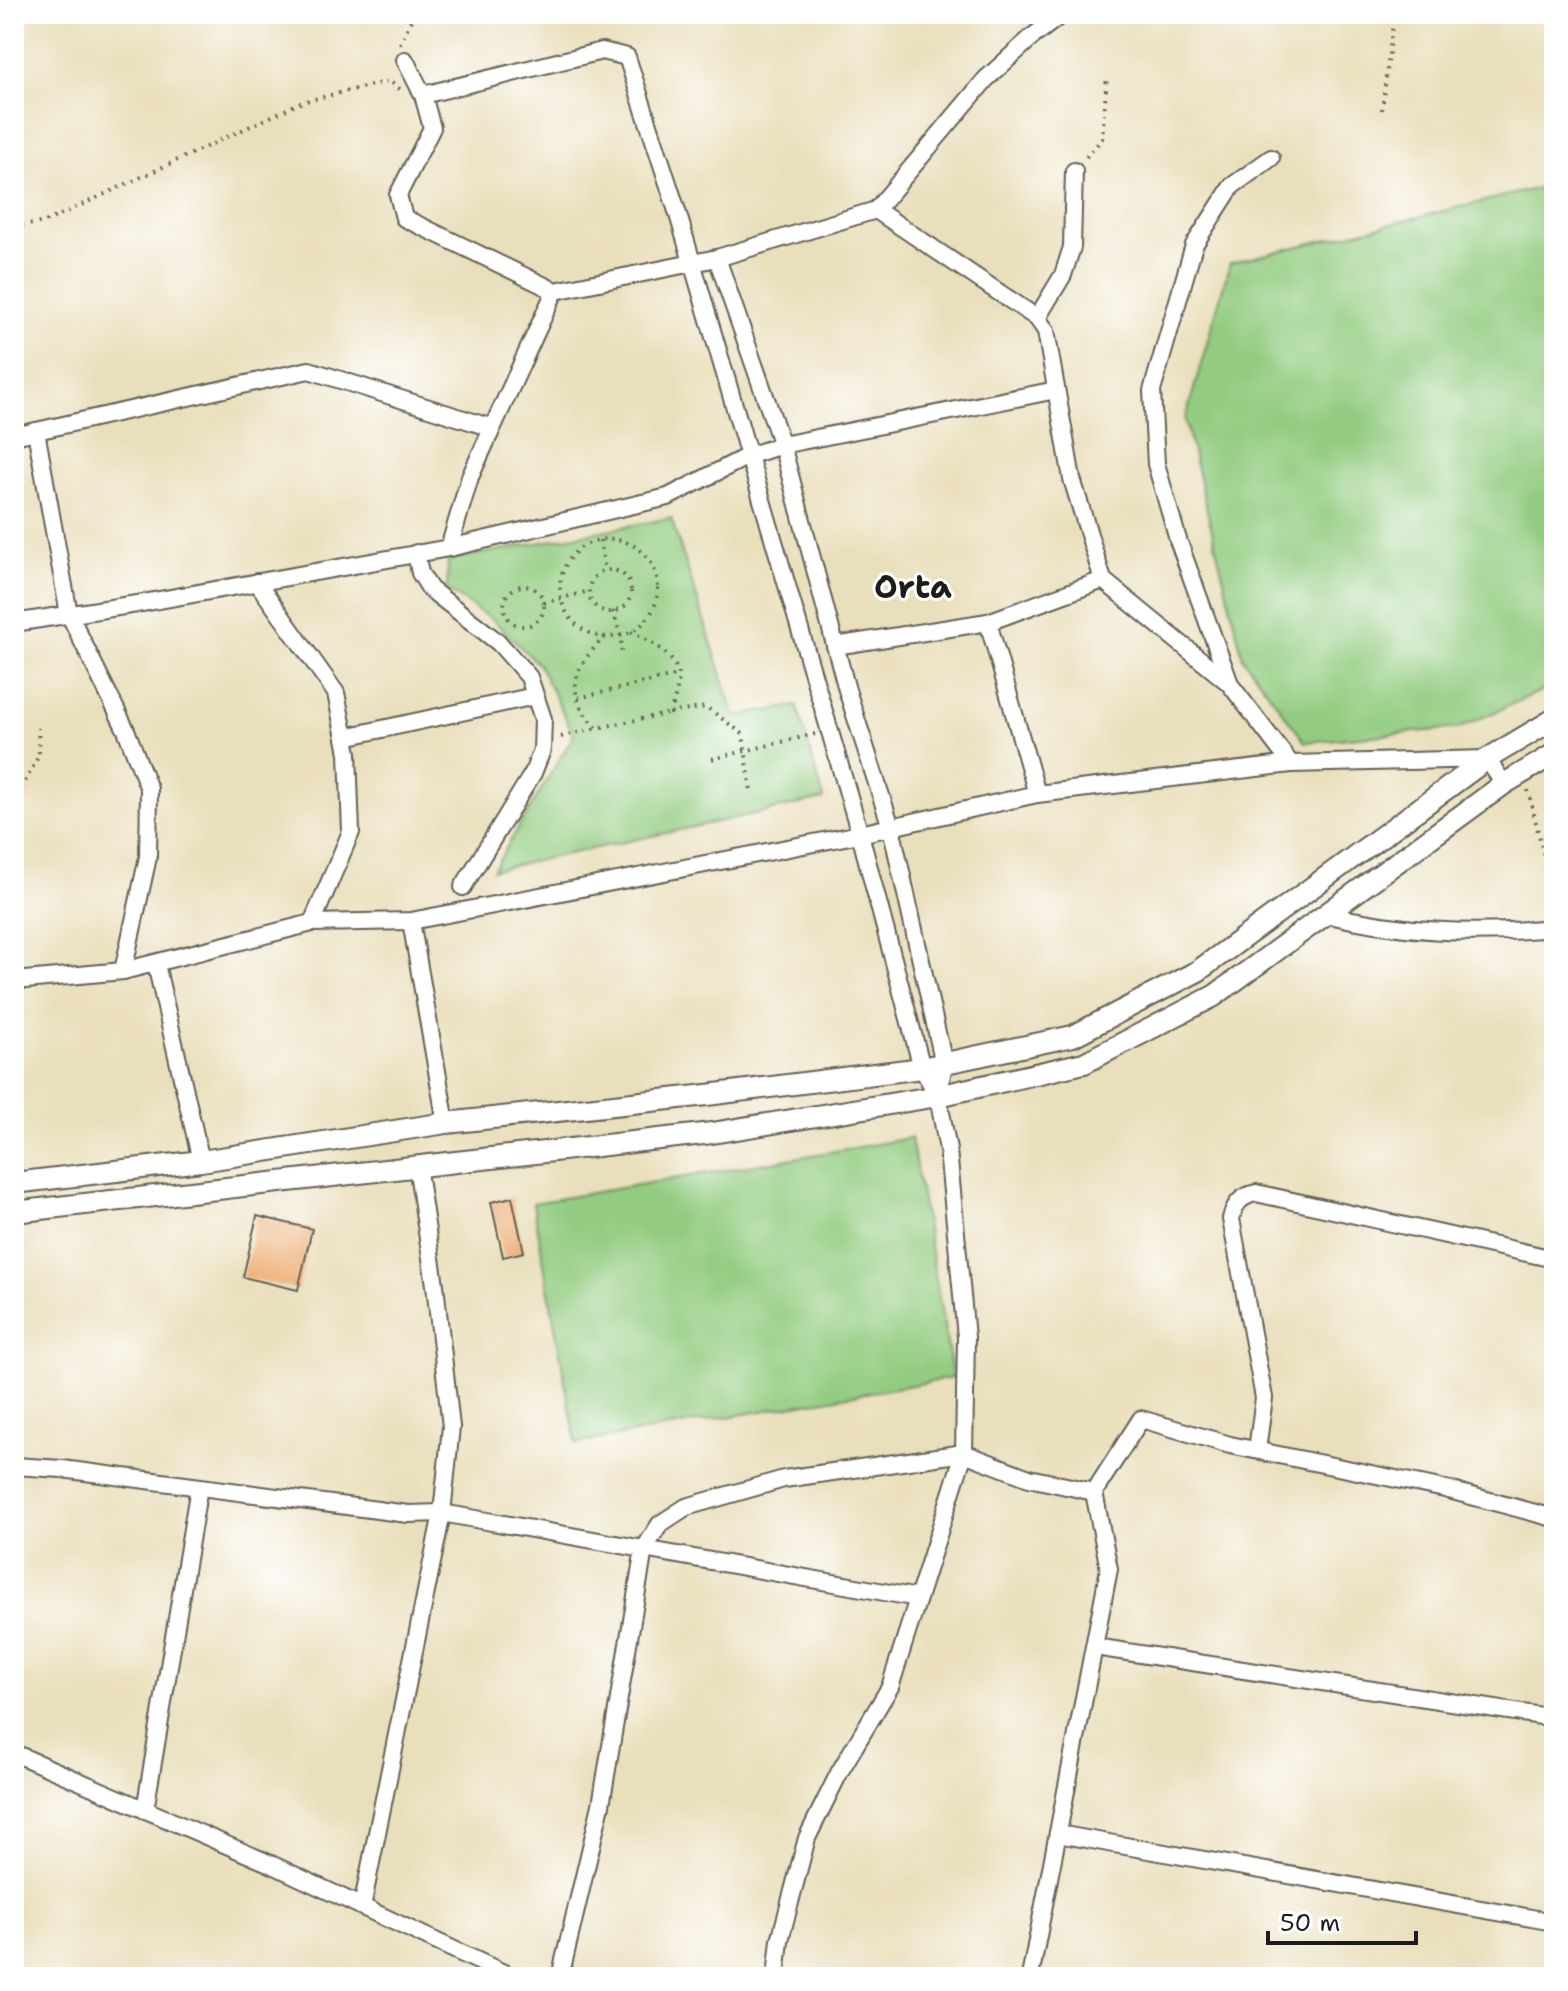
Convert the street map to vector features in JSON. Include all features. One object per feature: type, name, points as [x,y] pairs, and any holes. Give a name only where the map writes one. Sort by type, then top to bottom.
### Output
[{"type":"street","points":[[405,60],[423,95],[432,128],[398,195],[404,218],[555,291],[717,258],[876,210],[986,79],[1062,14]]},
{"type":"street","points":[[423,95],[602,51],[627,57],[692,262],[860,834],[922,1068],[938,1096],[948,1150],[966,1337],[964,1453],[890,1687],[840,1771],[807,1838],[780,1940],[776,1977]]},
{"type":"street","points":[[1229,683],[1178,540],[1156,464],[1152,391],[1194,245],[1232,186],[1271,158]]},
{"type":"street","points":[[1037,318],[1063,275],[1072,247],[1074,171]]},
{"type":"street","points":[[876,210],[1037,318],[1046,331],[1072,479],[1103,580],[1229,683],[1291,764]]},
{"type":"street","points":[[717,258],[782,445],[835,646],[891,827],[944,1064],[938,1096]]},
{"type":"street","points":[[449,548],[470,477],[555,291]]},
{"type":"street","points":[[14,436],[309,370],[492,428]]},
{"type":"street","points":[[14,623],[449,548],[668,497],[748,456],[782,445],[1056,390]]},
{"type":"street","points":[[36,431],[69,614],[126,730],[149,789],[148,857],[123,971]]},
{"type":"street","points":[[416,553],[420,573],[430,589],[499,643],[529,677],[543,719],[543,742],[533,773],[463,887]]},
{"type":"street","points":[[835,646],[988,622],[1103,580]]},
{"type":"street","points":[[257,582],[336,693],[348,753],[351,832],[312,923]]},
{"type":"street","points":[[988,622],[1037,794]]},
{"type":"street","points":[[345,737],[535,696]]},
{"type":"street","points":[[14,1183],[201,1161],[446,1123],[922,1068],[1073,1036],[1198,971],[1487,759],[1554,719]]},
{"type":"street","points":[[14,1212],[712,1133],[938,1096],[1084,1063],[1214,996],[1504,784],[1554,754]]},
{"type":"street","points":[[14,981],[123,971],[312,923],[411,921],[860,834],[1037,794],[1291,764],[1487,759]]},
{"type":"street","points":[[1487,759],[1504,784]]},
{"type":"street","points":[[1325,914],[1374,926],[1419,931],[1509,932],[1554,928]]},
{"type":"street","points":[[411,921],[446,1123]]},
{"type":"street","points":[[156,964],[201,1161]]},
{"type":"street","points":[[362,1907],[442,1513],[451,1427],[435,1285],[417,1165]]},
{"type":"street","points":[[1257,1450],[1264,1398],[1231,1219],[1235,1206],[1244,1197],[1256,1193],[1554,1259]]},
{"type":"street","points":[[1030,1977],[1109,1569],[1094,1492],[1141,1419],[1257,1450],[1445,1489],[1554,1518]]},
{"type":"street","points":[[560,1977],[601,1805],[644,1549],[660,1524],[686,1507],[784,1479],[964,1453],[1029,1478],[1094,1492]]},
{"type":"street","points":[[14,1466],[62,1469],[408,1514],[442,1513],[918,1598]]},
{"type":"street","points":[[145,1810],[199,1487]]},
{"type":"street","points":[[1095,1647],[1554,1718]]},
{"type":"street","points":[[14,1753],[512,1977]]},
{"type":"street","points":[[1058,1834],[1554,1922]]},
{"type":"path","points":[[405,60],[398,49],[414,14]]},
{"type":"path","points":[[1382,110],[1394,14]]},
{"type":"path","points":[[1074,171],[1102,139],[1107,76]]},
{"type":"path","points":[[14,227],[45,222],[302,102],[389,81],[427,112]]},
{"type":"path","points":[[600,539],[605,570]]},
{"type":"path","points":[[600,539],[623,540],[638,547],[650,559],[657,574],[659,590],[656,606],[648,619],[621,636],[605,637],[577,625],[566,612],[561,597],[560,581],[565,564],[575,551],[600,539]]},
{"type":"path","points":[[605,570],[624,575],[630,587],[629,600],[613,611],[599,608],[590,598],[594,578],[605,570]]},
{"type":"path","points":[[520,586],[533,588],[544,603],[542,615],[527,626],[514,623],[505,613],[508,593],[520,586]]},
{"type":"path","points":[[544,603],[589,591]]},
{"type":"path","points":[[613,611],[621,636],[622,655]]},
{"type":"path","points":[[631,632],[652,642],[669,658],[678,675],[671,713]]},
{"type":"path","points":[[597,728],[585,717],[575,680],[585,656],[605,637]]},
{"type":"path","points":[[578,698],[678,675]]},
{"type":"path","points":[[543,742],[706,707],[743,734],[751,791]]},
{"type":"path","points":[[14,803],[39,755],[38,728]]},
{"type":"path","points":[[712,759],[829,730]]},
{"type":"path","points":[[1524,772],[1546,864]]},
{"type":"green space","points":[[1554,184],[1554,685],[1460,728],[1305,742],[1243,658],[1185,420],[1230,263]]},
{"type":"green space","points":[[671,518],[735,716],[797,706],[824,799],[493,870],[574,735],[539,665],[494,621],[447,590],[448,560]]},
{"type":"green space","points":[[911,1138],[953,1378],[576,1443],[533,1203]]},
{"type":"building","points":[[512,1197],[524,1252],[503,1257],[491,1202]]},
{"type":"building","points":[[257,1216],[312,1229],[298,1290],[243,1277]]},
{"type":"district","name":"Orta","points":[[913,586]]}]
